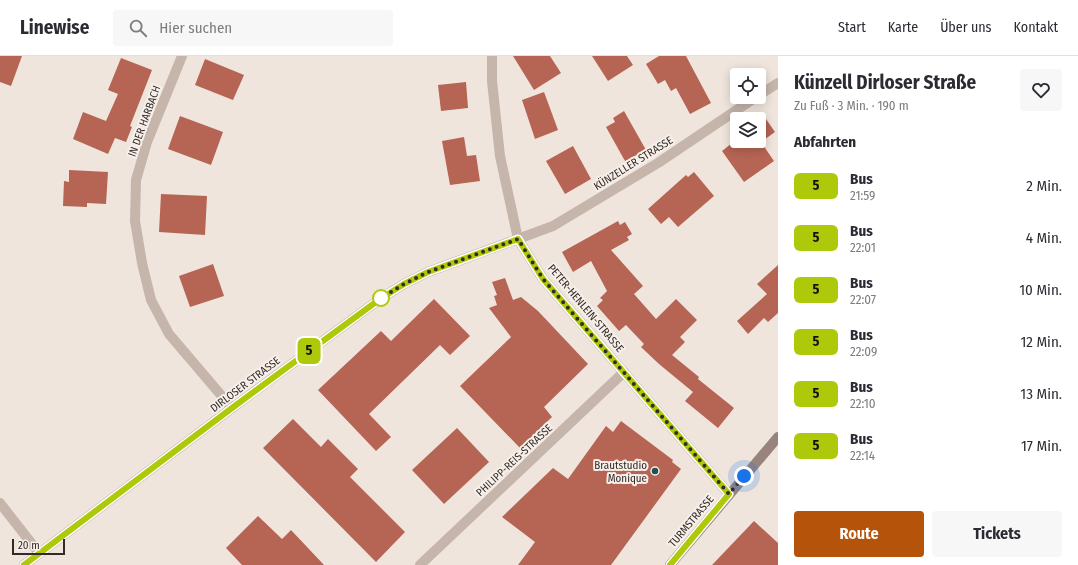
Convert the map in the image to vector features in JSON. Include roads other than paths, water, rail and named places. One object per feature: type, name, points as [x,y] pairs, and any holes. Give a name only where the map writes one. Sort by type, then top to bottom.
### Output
[{"type":"main road","name":"TURMSTRASSE","points":[[670,565],[778,437]]},
{"type":"street","name":"IN DER HARBACH","points":[[182,56],[147,142],[136,180],[135,221],[142,263],[152,300],[158,314],[169,334],[232,408]]},
{"type":"street","name":"PETER-HENLEIN-STRASSE","points":[[492,56],[492,81],[500,156],[518,239],[543,279],[729,494]]},
{"type":"street","points":[[766,90],[778,82]]},
{"type":"street","name":"KÜNZELLER STRASSE","points":[[518,239],[553,226],[658,163],[746,104]]},
{"type":"street","name":"DIRLOSER STRASSE","points":[[24,565],[232,408],[380,299],[404,284],[442,266],[518,239]]},
{"type":"street","name":"PHILIPP-REIS-STRASSE","points":[[420,565],[624,372]]},
{"type":"street","points":[[0,503],[39,553]]},
{"type":"place","name":"Brautstudio Monique","points":[[655,471]]}]
